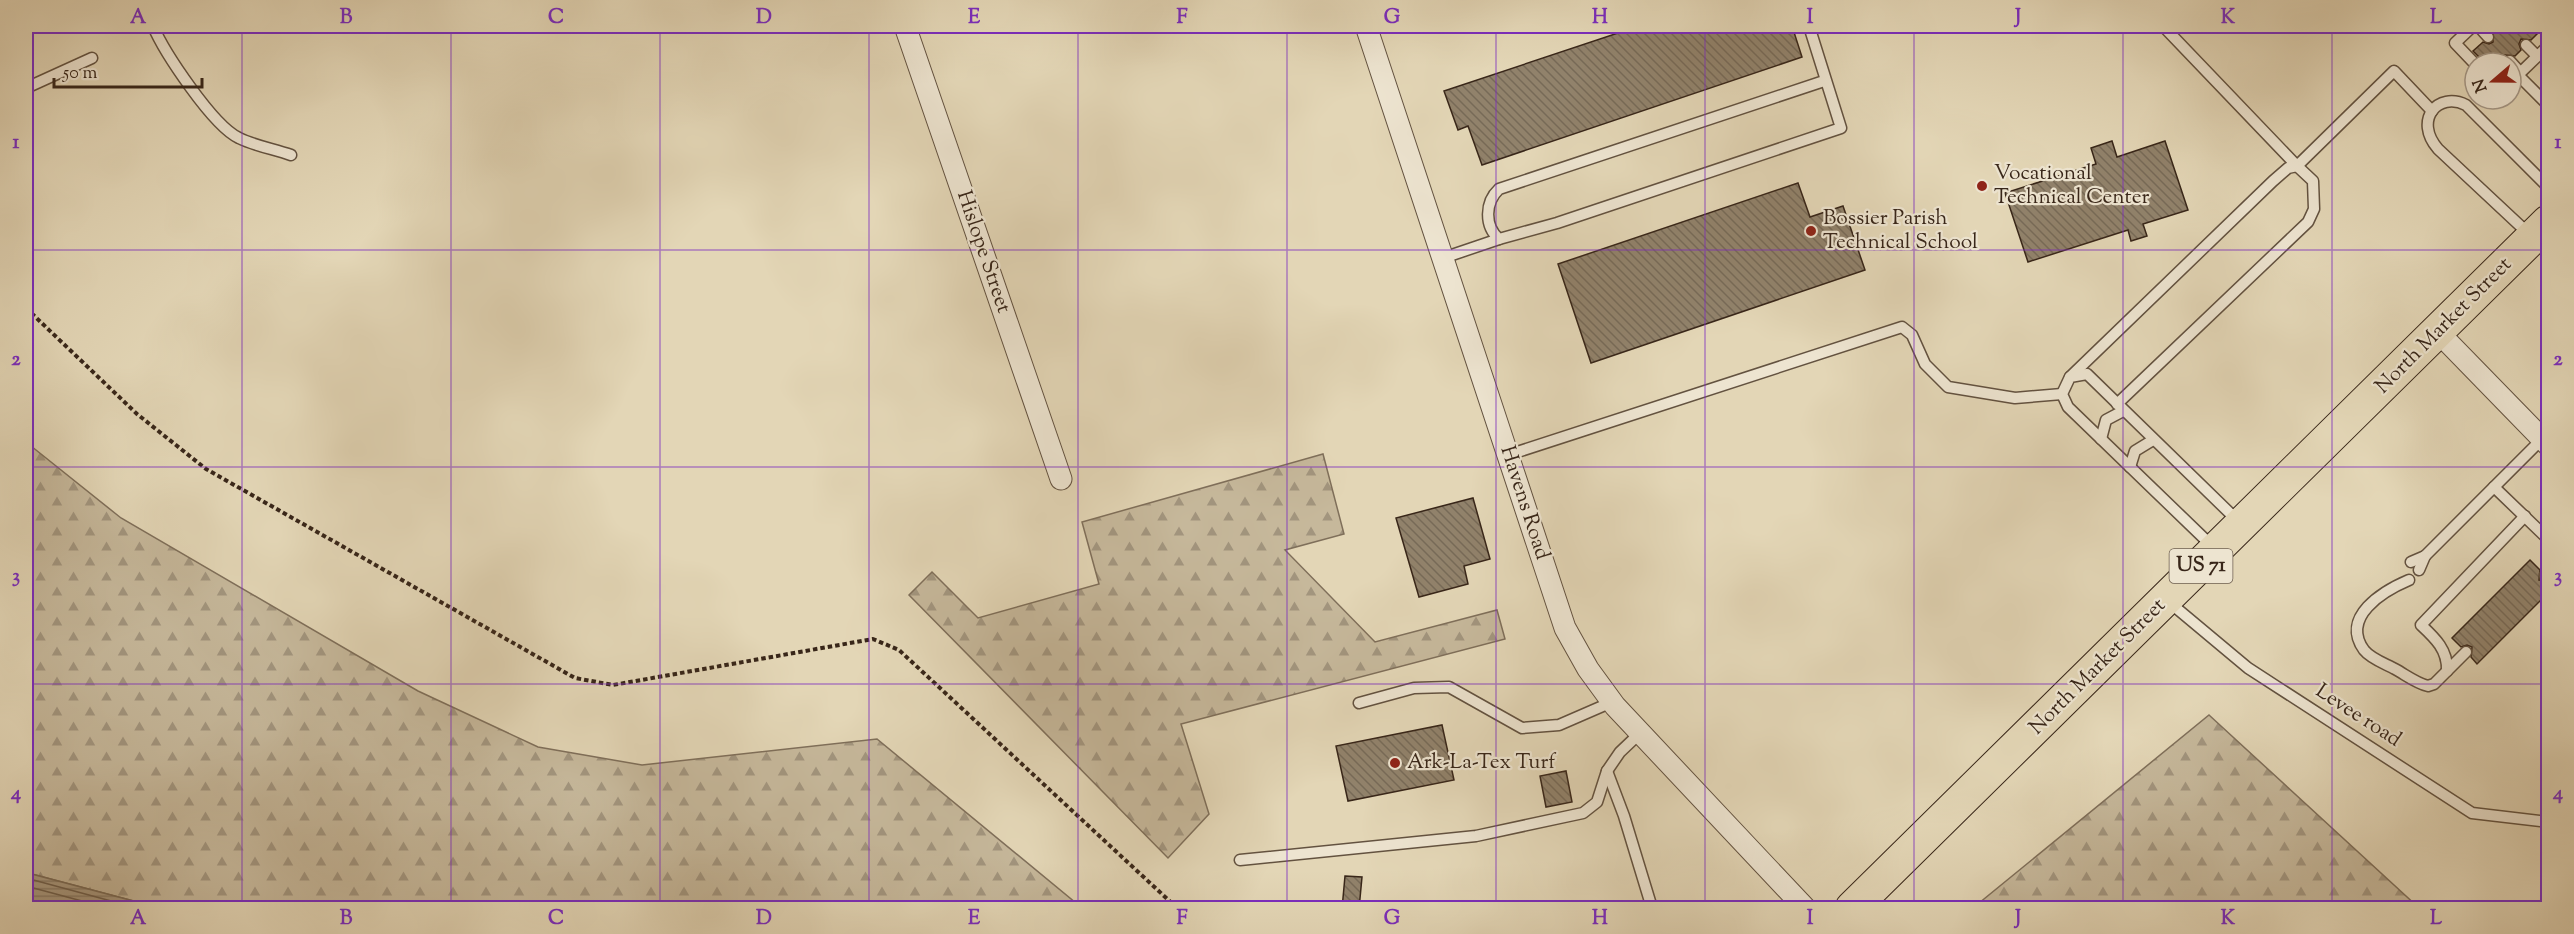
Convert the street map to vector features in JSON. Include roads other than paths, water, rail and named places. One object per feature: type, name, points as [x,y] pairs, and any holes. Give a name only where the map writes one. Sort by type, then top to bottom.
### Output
[{"type":"main road","name":"North Market Street","points":[[1852,909],[2541,230]]},
{"type":"street","name":"Hislope Street","points":[[905,26],[1061,479]]},
{"type":"street","name":"Havens Road","points":[[1366,26],[1565,628],[1588,669],[1612,702],[1805,909]]},
{"type":"street","points":[[2438,332],[2546,438]]},
{"type":"lane","points":[[153,26],[162,47],[216,119],[237,138],[291,155]]},
{"type":"lane","points":[[1443,258],[1499,239],[1557,224],[1841,128],[1824,81],[1809,26]]},
{"type":"lane","points":[[2101,439],[2106,420],[2308,222],[2314,209],[2313,181],[2163,26]]},
{"type":"lane","points":[[2463,51],[2455,43],[2473,26]]},
{"type":"lane","points":[[2478,26],[2488,37]]},
{"type":"lane","points":[[2526,45],[2537,56]]},
{"type":"lane","points":[[2523,69],[2548,46]]},
{"type":"lane","points":[[26,88],[92,58]]},
{"type":"lane","points":[[2062,394],[2070,378],[2273,181],[2288,168],[2297,166],[2394,71],[2432,111]]},
{"type":"lane","points":[[1499,239],[1490,225],[1488,213],[1493,195],[1499,189],[1824,81]]},
{"type":"lane","points":[[2523,82],[2548,105]]},
{"type":"lane","points":[[2541,230],[2428,138],[2425,124],[2432,111],[2446,103],[2457,101],[2466,105],[2548,188]]},
{"type":"lane","points":[[1508,455],[1902,327],[1912,335],[1925,364],[1948,387],[2015,398],[2062,394]]},
{"type":"lane","points":[[2070,378],[2087,374],[2242,525]]},
{"type":"lane","points":[[2062,394],[2068,407],[2217,550]]},
{"type":"lane","points":[[2415,566],[2546,438]]},
{"type":"lane","points":[[2130,467],[2135,451],[2153,440]]},
{"type":"lane","points":[[2494,487],[2548,539]]},
{"type":"lane","points":[[2447,671],[2445,652],[2438,641],[2421,624],[2525,516]]},
{"type":"lane","points":[[2405,576],[2363,610],[2359,617],[2358,634],[2364,650],[2428,686],[2434,684],[2466,652]]},
{"type":"lane","name":"Levee road","points":[[2167,600],[2248,668],[2472,813],[2548,822]]},
{"type":"lane","points":[[1359,703],[1414,688],[1449,687],[1522,728],[1559,725],[1612,702]]},
{"type":"lane","points":[[1239,860],[1476,836],[1583,813],[1597,802],[1607,771],[1620,752],[1640,733]]},
{"type":"lane","points":[[1607,771],[1628,827],[1652,909]]},
{"type":"water","points":[[26,871],[28,873],[160,908],[26,908]]},
{"type":"place","name":"Vocational Technical Center","points":[[1982,186]]},
{"type":"place","name":"Bossier Parish Technical School","points":[[1811,231]]},
{"type":"place","name":"Ark-La-Tex Turf","points":[[1395,763]]}]
